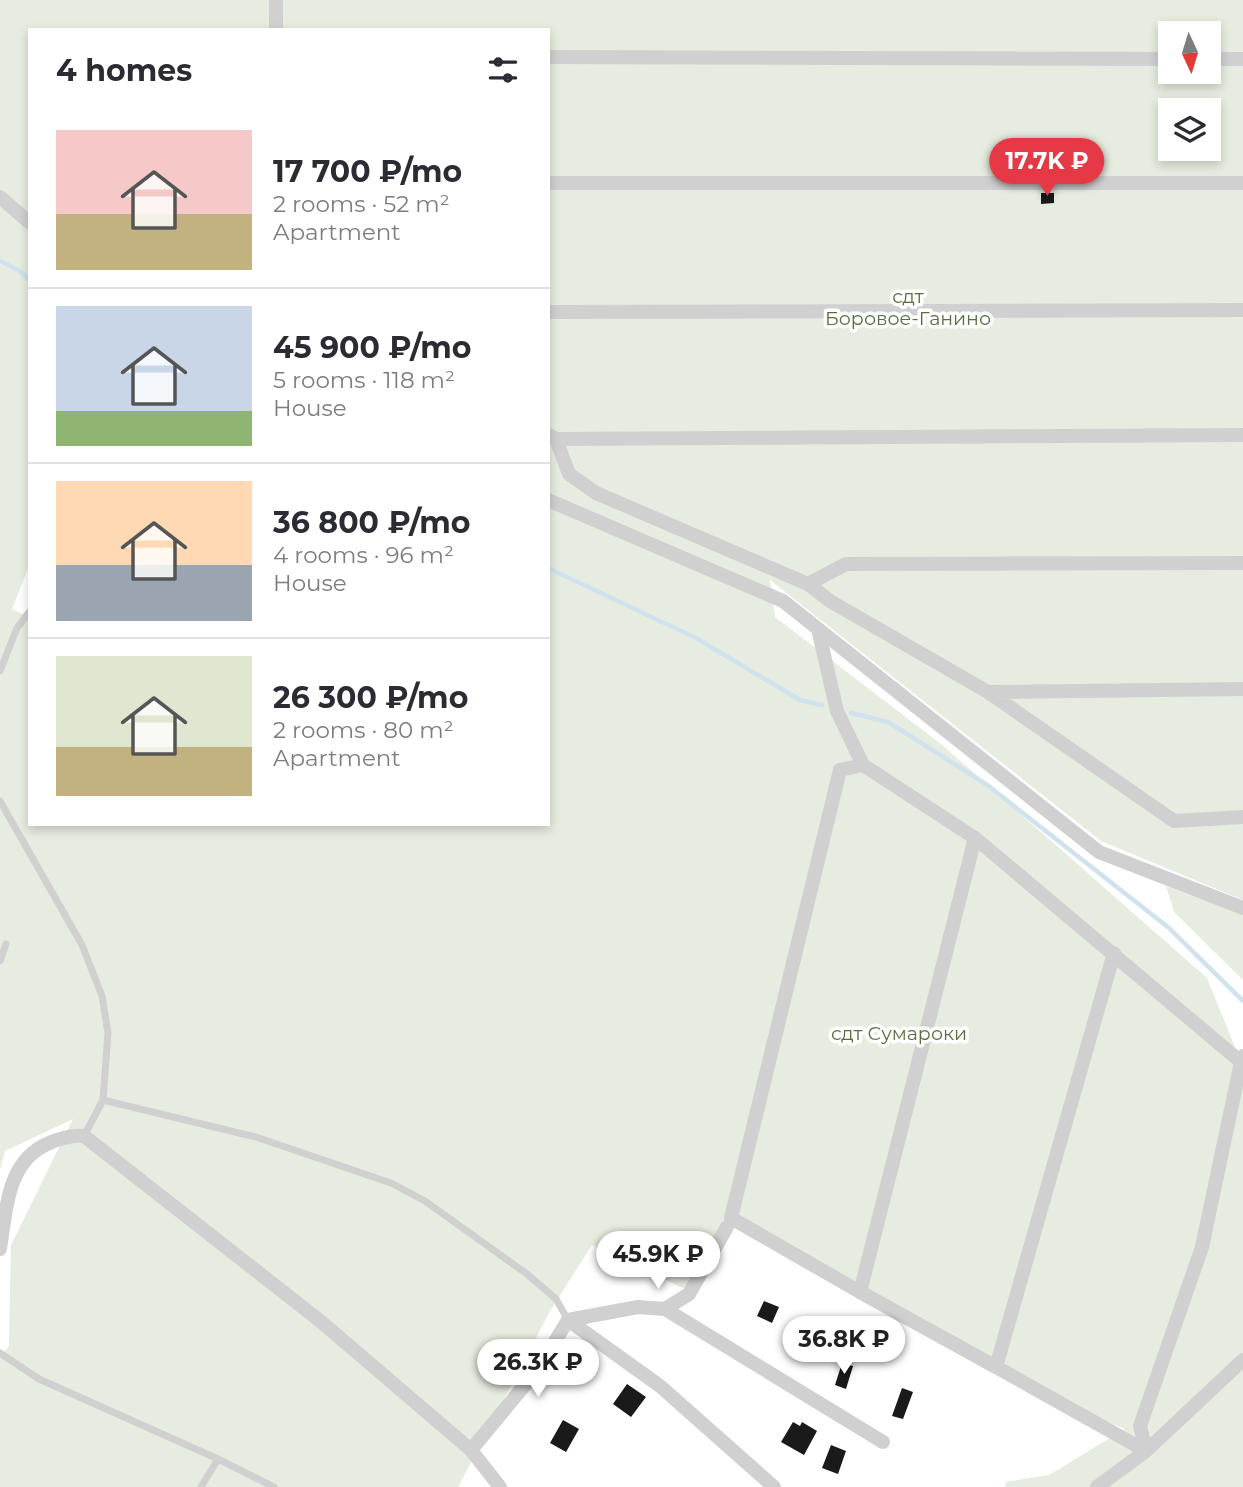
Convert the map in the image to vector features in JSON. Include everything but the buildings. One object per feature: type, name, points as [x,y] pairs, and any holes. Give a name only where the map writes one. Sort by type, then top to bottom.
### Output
[{"type":"street","points":[[276,0],[276,28]]},
{"type":"street","points":[[550,57],[1158,59]]},
{"type":"street","points":[[1222,59],[1243,59]]},
{"type":"street","points":[[550,183],[1243,183]]},
{"type":"street","points":[[0,197],[28,221]]},
{"type":"street","points":[[550,312],[1243,310]]},
{"type":"street","points":[[1243,435],[552,437],[569,474],[596,493],[808,584],[830,601],[988,692],[1174,821],[1243,817]]},
{"type":"street","points":[[550,501],[783,601],[1099,852],[1243,908]]},
{"type":"street","points":[[808,584],[846,564],[1243,563]]},
{"type":"street","points":[[818,629],[837,711],[863,765],[975,838],[1242,1058],[1202,1247],[1140,1426],[1146,1451]]},
{"type":"street","points":[[988,692],[1243,689]]},
{"type":"street","points":[[863,765],[840,770],[731,1218],[1146,1451]]},
{"type":"street","points":[[860,1292],[975,838]]},
{"type":"street","points":[[996,1367],[1114,953]]},
{"type":"street","points":[[0,1249],[5,1184],[30,1152],[73,1135],[85,1136],[319,1320],[471,1450],[500,1487]]},
{"type":"street","points":[[665,1309],[689,1294],[727,1227]]},
{"type":"street","points":[[471,1450],[539,1368],[568,1320],[638,1307],[665,1309],[883,1442]]},
{"type":"street","points":[[568,1320],[660,1386],[774,1487]]},
{"type":"street","points":[[1097,1487],[1146,1451],[1243,1360]]},
{"type":"lane","points":[[0,671],[17,628],[28,614]]},
{"type":"lane","points":[[0,801],[82,945],[102,996],[108,1033],[103,1100],[85,1136]]},
{"type":"lane","points":[[0,961],[6,944]]},
{"type":"lane","points":[[103,1100],[256,1137],[391,1183],[425,1201],[527,1274],[556,1299],[568,1320]]},
{"type":"lane","points":[[0,1353],[39,1378],[274,1487]]},
{"type":"lane","points":[[201,1487],[218,1459]]},
{"type":"green space","points":[[0,0],[1243,0],[1243,900],[1101,841],[770,580],[775,617],[941,744],[1207,978],[1243,1067],[1243,1487],[1005,1487],[1006,1482],[1049,1475],[1125,1429],[1074,1409],[731,1218],[685,1289],[592,1245],[550,1311],[458,1487],[0,1487],[0,1358],[9,1346],[11,1245],[73,1119],[5,1151],[0,1170]]},
{"type":"green space","points":[[1166,886],[1243,915],[1243,980],[1174,912]]},
{"type":"waterway","points":[[0,261],[20,271],[28,279]]},
{"type":"waterway","points":[[550,569],[696,638],[800,700],[822,705]]},
{"type":"waterway","points":[[851,713],[888,722],[986,784],[1169,928],[1243,1001]]},
{"type":"park label","name":"сдт Боровое-Ганино","points":[[908,307]]},
{"type":"park label","name":"сдт Сумароки","points":[[899,1033]]}]
